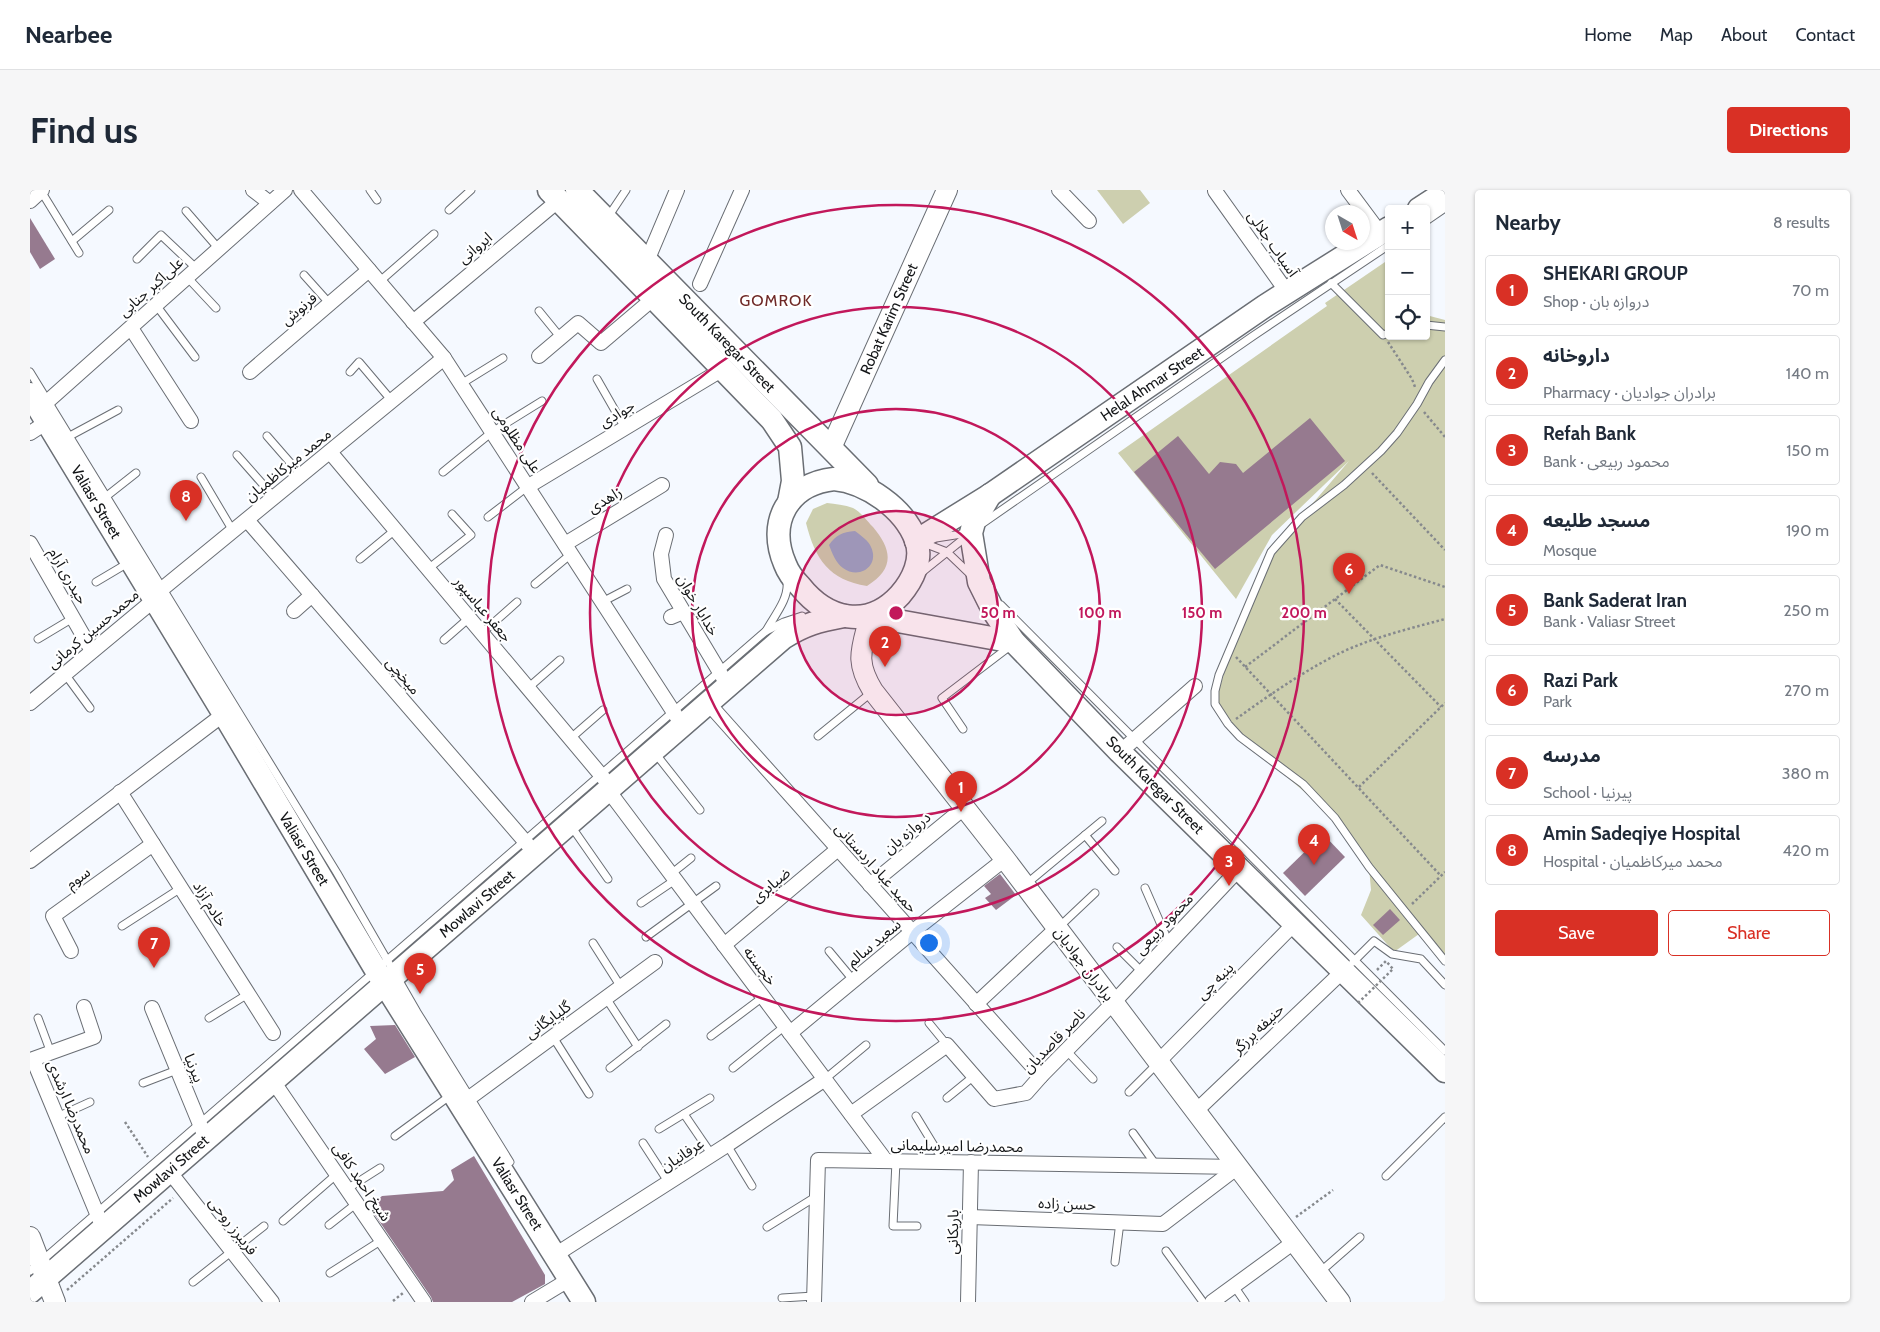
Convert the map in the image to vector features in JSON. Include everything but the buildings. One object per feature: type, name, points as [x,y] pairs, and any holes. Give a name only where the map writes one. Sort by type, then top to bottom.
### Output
[{"type":"main road","points":[[1425,205],[1445,192]]},
{"type":"main road","name":"South Karegar Street","points":[[562,193],[606,220],[877,495]]},
{"type":"main road","name":"South Karegar Street","points":[[562,193],[654,298],[772,420],[790,447],[793,481],[789,502]]},
{"type":"main road","name":"Helal Ahmar Street","points":[[916,540],[990,495],[1287,292],[1385,236]]},
{"type":"main road","name":"Valiasr Street","points":[[39,412],[64,439],[101,500],[131,561],[158,594],[224,714],[563,1257],[584,1302]]},
{"type":"main road","points":[[870,616],[891,603],[914,575],[918,553],[916,540],[900,515],[877,495],[845,480],[821,480],[804,487],[789,502],[780,523],[780,551],[785,566],[807,596],[825,610],[844,616],[858,618],[870,616],[1014,642]]},
{"type":"main road","points":[[970,532],[990,495]]},
{"type":"main road","name":"South Karegar Street","points":[[970,532],[979,582],[994,612],[1014,642],[1120,752],[1445,1071]]},
{"type":"main road","name":"Mowlavi Street","points":[[36,1276],[202,1131],[273,1081],[386,972],[530,847],[569,824],[607,784],[653,750],[678,719],[708,703],[724,679],[800,627],[812,622],[844,616]]},
{"type":"street","points":[[30,201],[42,190]]},
{"type":"street","points":[[252,190],[270,203]]},
{"type":"street","name":"علی‌اکبر جنابی","points":[[39,412],[285,190]]},
{"type":"street","name":"علی مظلومی","points":[[302,190],[444,358],[678,719]]},
{"type":"street","points":[[647,261],[677,190]]},
{"type":"street","points":[[700,284],[742,190]]},
{"type":"street","name":"Robat Karim Street","points":[[831,448],[948,190]]},
{"type":"street","points":[[1059,190],[1089,221]]},
{"type":"street","points":[[1348,190],[1385,234]]},
{"type":"street","name":"آسیاب جلالی","points":[[1215,191],[1287,292]]},
{"type":"street","name":"ایروانی","points":[[413,322],[562,193]]},
{"type":"street","name":"فرنوش","points":[[250,372],[370,270]]},
{"type":"street","points":[[539,356],[578,323],[601,344],[654,298]]},
{"type":"street","points":[[131,328],[191,421]]},
{"type":"street","name":"محمد میرکاظمیان","points":[[158,594],[444,358]]},
{"type":"street","name":"جوادی","points":[[527,487],[723,369]]},
{"type":"street","name":"جعفر عباسپور","points":[[330,452],[607,784]]},
{"type":"street","name":"زاهدی","points":[[568,549],[662,485]]},
{"type":"street","name":"میخچی","points":[[247,520],[530,847]]},
{"type":"street","name":"خدایار خوان","points":[[666,535],[662,554],[664,579],[677,615],[724,679]]},
{"type":"street","name":"حیدری آرام","points":[[31,548],[92,651]]},
{"type":"street","name":"محمدحسین کرمانی","points":[[30,703],[158,594]]},
{"type":"street","points":[[294,611],[312,595]]},
{"type":"street","name":"برادران جوادیان","points":[[870,616],[861,656],[861,668],[873,691],[1005,859],[1339,1302]]},
{"type":"street","points":[[1120,752],[1195,686]]},
{"type":"street","name":"حمید عباد اردستانی","points":[[708,703],[1040,1076]]},
{"type":"street","points":[[30,861],[224,714]]},
{"type":"street","name":"خجسته","points":[[607,784],[673,877],[851,1114],[891,1161]]},
{"type":"street","name":"خادم آزاد","points":[[120,792],[273,1033]]},
{"type":"street","name":"دروازه بان","points":[[870,885],[965,807]]},
{"type":"street","name":"سوم","points":[[71,951],[53,916],[153,844]]},
{"type":"street","name":"ضیابری","points":[[724,945],[838,850]]},
{"type":"street","name":"سعید سالم","points":[[788,1029],[854,982],[912,932],[1005,859]]},
{"type":"street","name":"محمود ربیعی","points":[[1114,1002],[1239,869]]},
{"type":"street","name":"پنبه چی","points":[[1159,1062],[1295,923]]},
{"type":"street","points":[[976,1004],[1057,928]]},
{"type":"street","name":"گلپایگانی","points":[[462,1098],[552,1037],[655,962]]},
{"type":"street","name":"حنیفه برزگر","points":[[1196,1111],[1343,971]]},
{"type":"street","name":"ناصر قاصدیان","points":[[947,1045],[994,1098],[1026,1093],[1040,1076],[1114,1002]]},
{"type":"street","name":"محمدرضا ارشدی","points":[[84,1006],[94,1037],[33,1059],[100,1220]]},
{"type":"street","name":"پیرنیا","points":[[152,1008],[202,1131]]},
{"type":"street","points":[[851,1114],[947,1045]]},
{"type":"street","name":"عرفانیان","points":[[532,1302],[563,1257],[669,1183],[825,1079]]},
{"type":"street","name":"شیخ احمد کافی","points":[[273,1081],[424,1302]]},
{"type":"street","name":"محمدرضا امیرسلیمانی","points":[[815,1299],[818,1160],[1238,1167]]},
{"type":"street","name":"باریکانی","points":[[968,1302],[971,1162]]},
{"type":"street","name":"حسن زاده","points":[[970,1218],[1163,1224],[1238,1167]]},
{"type":"street","name":"فریبرز روحی","points":[[161,1168],[183,1189],[272,1302]]},
{"type":"street","points":[[1212,1302],[1234,1286],[1289,1234]]},
{"type":"street","points":[[30,1237],[36,1276],[55,1301]]},
{"type":"lane","points":[[42,190],[79,253]]},
{"type":"lane","points":[[370,190],[377,200]]},
{"type":"lane","points":[[449,210],[471,190]]},
{"type":"lane","points":[[606,220],[626,190]]},
{"type":"lane","points":[[1430,218],[1445,208]]},
{"type":"lane","points":[[72,241],[109,210]]},
{"type":"lane","points":[[186,211],[219,249]]},
{"type":"lane","points":[[379,282],[434,234]]},
{"type":"lane","points":[[137,259],[161,235],[192,273],[216,308]]},
{"type":"lane","points":[[908,584],[970,532],[1331,284],[1385,236]]},
{"type":"lane","points":[[304,276],[330,304]]},
{"type":"lane","points":[[1331,284],[1385,333]]},
{"type":"lane","points":[[156,305],[195,358]]},
{"type":"lane","points":[[539,311],[561,338]]},
{"type":"lane","points":[[1430,325],[1445,327]]},
{"type":"lane","points":[[461,384],[503,358]]},
{"type":"lane","points":[[1445,360],[1397,434],[1344,485],[1302,517],[1271,552],[1229,651],[1215,691],[1215,704],[1228,724],[1240,737],[1303,784],[1335,818],[1369,867],[1445,961]]},
{"type":"lane","points":[[350,372],[359,362],[392,401]]},
{"type":"lane","points":[[30,372],[39,412]]},
{"type":"lane","points":[[598,379],[625,428]]},
{"type":"lane","points":[[443,472],[492,432],[542,401]]},
{"type":"lane","points":[[64,439],[118,410]]},
{"type":"lane","points":[[267,436],[301,475]]},
{"type":"lane","points":[[237,455],[274,497]]},
{"type":"lane","points":[[136,473],[101,500],[158,594],[337,873],[386,972],[202,1131]]},
{"type":"lane","points":[[201,477],[233,532]]},
{"type":"lane","points":[[488,517],[527,487]]},
{"type":"lane","points":[[428,569],[471,535],[452,514]]},
{"type":"lane","points":[[360,559],[395,530]]},
{"type":"lane","points":[[916,540],[970,532]]},
{"type":"lane","points":[[916,540],[947,552],[1445,1051]]},
{"type":"lane","points":[[535,584],[568,549]]},
{"type":"lane","points":[[96,582],[131,561]]},
{"type":"lane","points":[[530,847],[607,784],[724,679],[766,631],[788,589],[785,566]]},
{"type":"lane","points":[[602,602],[627,589]]},
{"type":"lane","points":[[482,633],[517,602]]},
{"type":"lane","points":[[766,631],[784,622],[806,615]]},
{"type":"lane","points":[[816,615],[844,616]]},
{"type":"lane","points":[[38,639],[73,618]]},
{"type":"lane","points":[[444,640],[469,618]]},
{"type":"lane","points":[[963,729],[942,698],[1014,642]]},
{"type":"lane","points":[[528,688],[560,660]]},
{"type":"lane","points":[[64,674],[90,708]]},
{"type":"lane","points":[[818,736],[873,691]]},
{"type":"lane","points":[[570,738],[602,710]]},
{"type":"lane","points":[[653,750],[700,810]]},
{"type":"lane","points":[[1024,885],[1102,821]]},
{"type":"lane","points":[[569,824],[608,879]]},
{"type":"lane","points":[[1085,835],[1114,871]]},
{"type":"lane","points":[[641,903],[673,877],[691,858]]},
{"type":"lane","points":[[646,937],[716,886]]},
{"type":"lane","points":[[122,926],[181,888]]},
{"type":"lane","points":[[1145,888],[1169,943]]},
{"type":"lane","points":[[1057,928],[1095,893]]},
{"type":"lane","points":[[1343,971],[1374,941],[1392,954],[1422,959],[1445,985]]},
{"type":"lane","points":[[593,944],[621,987]]},
{"type":"lane","points":[[1117,947],[1142,972]]},
{"type":"lane","points":[[829,951],[854,982]]},
{"type":"lane","points":[[209,1018],[248,994]]},
{"type":"lane","points":[[711,1036],[763,997]]},
{"type":"lane","points":[[606,998],[638,1046]]},
{"type":"lane","points":[[38,1018],[51,1053]]},
{"type":"lane","points":[[929,1023],[947,1045]]},
{"type":"lane","points":[[610,1068],[666,1024]]},
{"type":"lane","points":[[733,1068],[788,1029]]},
{"type":"lane","points":[[552,1037],[589,1094]]},
{"type":"lane","points":[[825,1079],[866,1045]]},
{"type":"lane","points":[[1066,1050],[1093,1079]]},
{"type":"lane","points":[[1129,1092],[1159,1062]]},
{"type":"lane","points":[[143,1083],[177,1070]]},
{"type":"lane","points":[[947,1098],[974,1076]]},
{"type":"lane","points":[[395,1136],[462,1098],[511,1165]]},
{"type":"lane","points":[[659,1129],[710,1098]]},
{"type":"lane","points":[[57,1117],[90,1102]]},
{"type":"lane","points":[[684,1114],[712,1155]]},
{"type":"lane","points":[[916,1116],[944,1162]]},
{"type":"lane","points":[[1386,1176],[1445,1117]]},
{"type":"lane","points":[[1133,1133],[1157,1166]]},
{"type":"lane","points":[[643,1143],[669,1183]]},
{"type":"lane","points":[[727,1145],[752,1186]]},
{"type":"lane","points":[[891,1161],[893,1226],[917,1226]]},
{"type":"lane","points":[[347,1190],[380,1168]]},
{"type":"lane","points":[[283,1221],[337,1174]]},
{"type":"lane","points":[[767,1228],[817,1196]]},
{"type":"lane","points":[[328,1225],[356,1203]]},
{"type":"lane","points":[[1115,1262],[1120,1222]]},
{"type":"lane","points":[[193,1282],[264,1226]]},
{"type":"lane","points":[[1318,1274],[1360,1237]]},
{"type":"lane","points":[[330,1273],[382,1240]]},
{"type":"lane","points":[[1166,1251],[1202,1302]]},
{"type":"lane","points":[[1234,1286],[1245,1302]]},
{"type":"lane","points":[[782,1298],[815,1299]]},
{"type":"path","points":[[1389,340],[1412,379],[1416,390],[1417,404],[1445,437]]},
{"type":"path","points":[[1365,466],[1445,550]]},
{"type":"path","points":[[1245,667],[1380,565],[1445,587]]},
{"type":"path","points":[[1335,599],[1441,707]]},
{"type":"path","points":[[1228,724],[1271,694],[1338,654],[1375,640],[1445,619]]},
{"type":"path","points":[[1229,651],[1441,876]]},
{"type":"path","points":[[1359,787],[1445,703]]},
{"type":"path","points":[[1405,911],[1445,872]]},
{"type":"path","points":[[1358,1003],[1393,969]]},
{"type":"path","points":[[125,1122],[161,1168]]},
{"type":"path","points":[[55,1301],[183,1189]]},
{"type":"path","points":[[1289,1234],[1333,1190]]},
{"type":"green space","points":[[1097,190],[1140,190],[1150,203],[1123,224]]},
{"type":"green space","points":[[1385,262],[1385,340],[1430,340],[1430,316],[1445,320],[1445,961],[1419,934],[1394,952],[1361,915],[1371,890],[1369,867],[1335,818],[1240,737],[1215,704],[1235,636],[1271,552],[1349,461],[1272,535],[1236,599],[1118,453],[1327,306],[1325,303]]},
{"type":"green space","points":[[827,503],[847,506],[856,510],[873,527],[884,544],[888,559],[886,566],[876,580],[867,586],[843,579],[833,573],[819,557],[814,547],[806,523],[813,509]]},
{"type":"water","points":[[855,531],[868,543],[873,554],[873,560],[870,565],[861,572],[849,571],[843,568],[834,558],[829,545],[840,535]]},
{"type":"place","name":"Amin Sadeqiye Hospital","points":[[186,521]]},
{"type":"place","name":"Razi Park","points":[[1349,594]]},
{"type":"place","name":"داروخانه","points":[[885,667]]},
{"type":"place","name":"SHEKARI GROUP","points":[[961,812]]},
{"type":"place","name":"مسجد طلیعه","points":[[1314,865]]},
{"type":"place","name":"Refah Bank","points":[[1229,886]]},
{"type":"place","name":"مدرسه","points":[[154,968]]},
{"type":"place","name":"Bank Saderat Iran","points":[[420,994]]},
{"type":"district","name":"GOMROK","points":[[776,300]]}]
